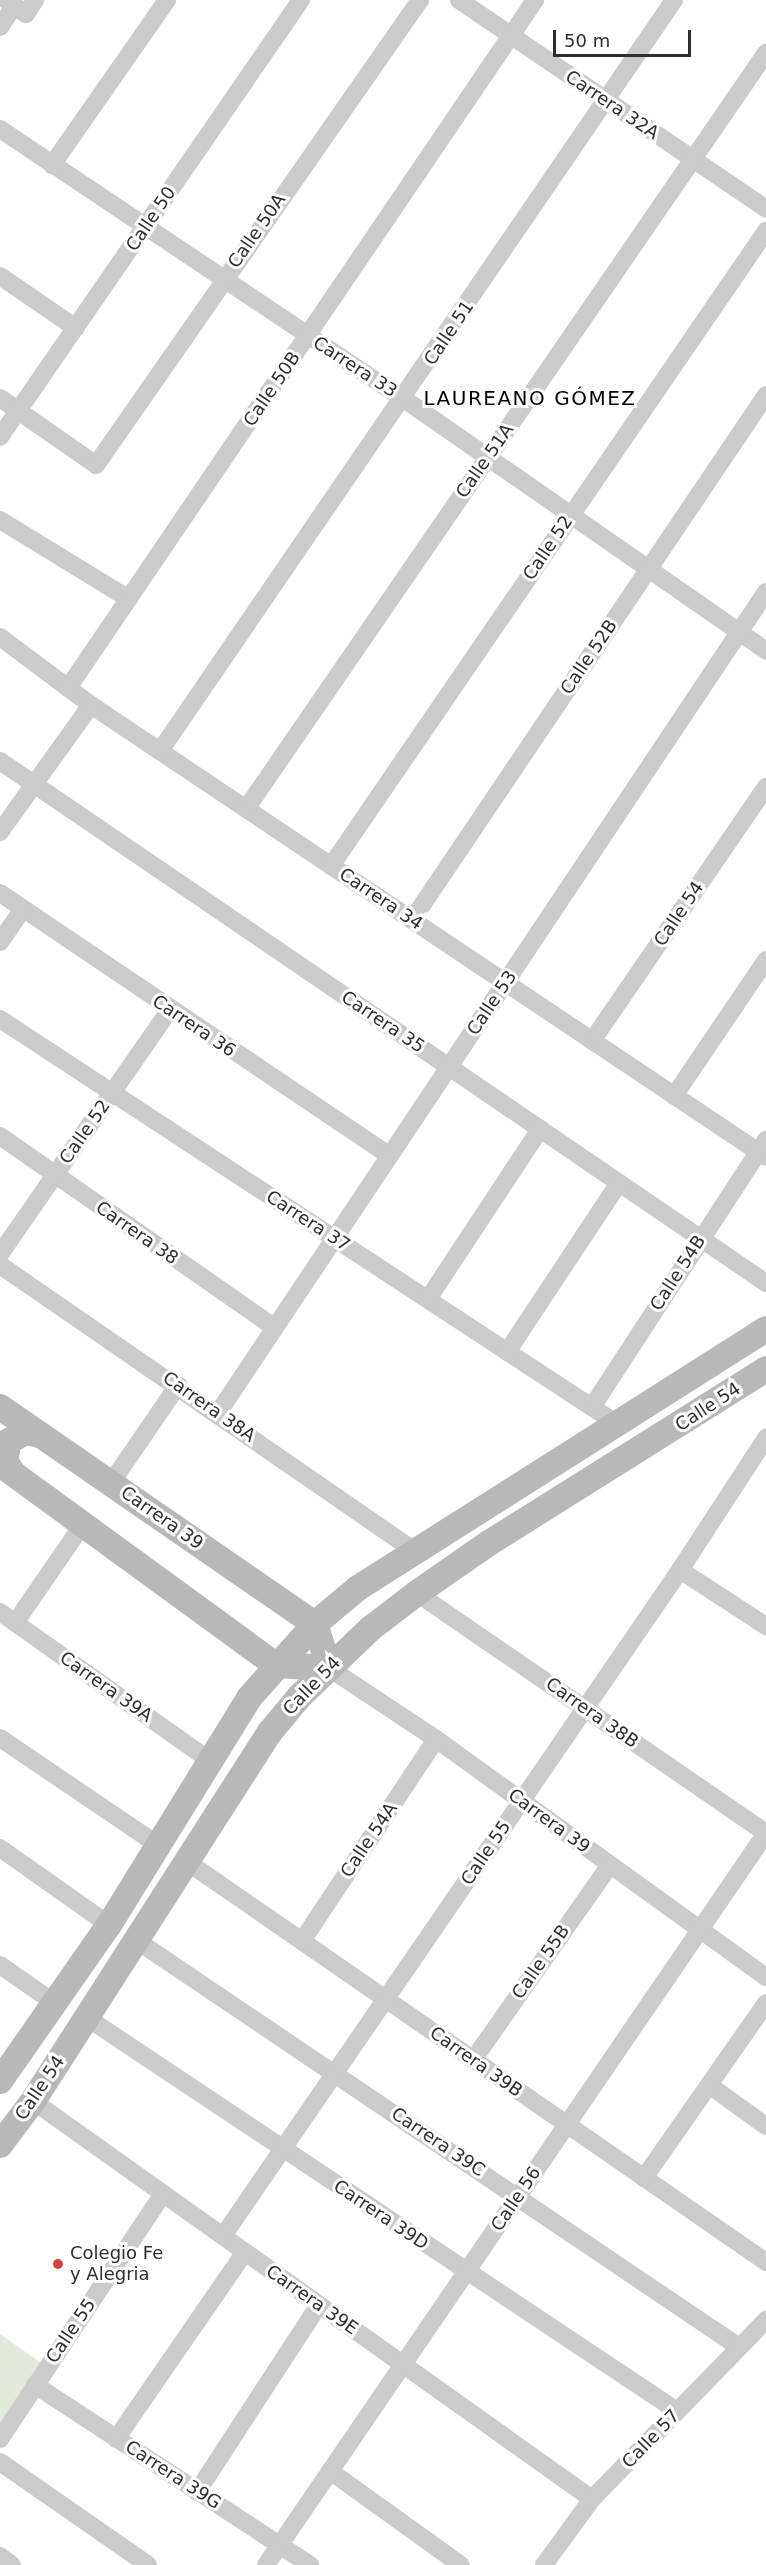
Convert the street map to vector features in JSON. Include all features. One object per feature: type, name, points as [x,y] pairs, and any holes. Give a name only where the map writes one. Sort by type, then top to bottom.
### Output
[{"type":"main road","name":"Calle 54","points":[[0,2079],[56,2004],[109,1925],[212,1762],[249,1698],[276,1665],[315,1624],[358,1588],[766,1329]]},
{"type":"main road","name":"Calle 54","points":[[0,2145],[33,2101],[270,1732],[329,1668],[417,1593],[489,1543],[766,1369]]},
{"type":"main road","name":"Carrera 39","points":[[0,1407],[315,1624]]},
{"type":"main road","points":[[40,1436],[26,1432],[9,1441],[5,1460],[6,1468],[235,1632],[276,1665],[329,1668],[315,1624]]},
{"type":"main road","points":[[276,1597],[294,1604],[328,1605],[358,1588]]},
{"type":"main road","points":[[235,1632],[248,1647],[254,1664],[249,1698]]},
{"type":"street","points":[[52,165],[167,0]]},
{"type":"street","name":"Calle 50","points":[[0,437],[300,0]]},
{"type":"street","name":"Calle 50A","points":[[18,411],[96,465],[224,278],[420,0]]},
{"type":"street","name":"Carrera 32A","points":[[459,0],[766,209]]},
{"type":"street","name":"Calle 50B","points":[[68,688],[535,0]]},
{"type":"street","name":"Calle 51","points":[[160,751],[404,399],[674,0]]},
{"type":"street","points":[[0,27],[20,5]]},
{"type":"street","name":"Calle 51A","points":[[246,809],[766,53]]},
{"type":"street","name":"Carrera 33","points":[[0,129],[404,399],[766,651]]},
{"type":"street","name":"Calle 52","points":[[331,866],[766,231]]},
{"type":"street","points":[[0,276],[76,328]]},
{"type":"street","name":"Calle 52B","points":[[412,920],[766,395]]},
{"type":"street","points":[[0,398],[18,411]]},
{"type":"street","points":[[0,520],[129,599]]},
{"type":"street","name":"Calle 53","points":[[218,1413],[766,592]]},
{"type":"street","name":"Carrera 34","points":[[0,637],[91,705],[675,1096],[763,1149]]},
{"type":"street","points":[[0,832],[91,705]]},
{"type":"street","name":"Carrera 35","points":[[0,760],[766,1283]]},
{"type":"street","name":"Calle 54","points":[[592,1041],[766,787]]},
{"type":"street","name":"Carrera 36","points":[[0,893],[169,1011],[390,1156]]},
{"type":"street","points":[[0,942],[23,909]]},
{"type":"street","points":[[675,1096],[766,960]]},
{"type":"street","name":"Calle 52","points":[[0,1254],[169,1011]]},
{"type":"street","name":"Carrera 37","points":[[0,1019],[111,1095],[335,1238],[616,1423]]},
{"type":"street","points":[[428,1299],[540,1130]]},
{"type":"street","name":"Carrera 38","points":[[0,1136],[275,1328]]},
{"type":"street","name":"Calle 54B","points":[[592,1407],[700,1238],[763,1149]]},
{"type":"street","points":[[507,1352],[619,1183]]},
{"type":"street","name":"Carrera 38A","points":[[0,1264],[178,1385],[416,1552]]},
{"type":"street","points":[[111,1483],[178,1385]]},
{"type":"street","name":"Calle 55","points":[[223,2236],[680,1570],[766,1438]]},
{"type":"street","points":[[15,1623],[83,1524]]},
{"type":"street","points":[[680,1570],[766,1626]]},
{"type":"street","name":"Carrera 38B","points":[[417,1593],[766,1833]]},
{"type":"street","name":"Carrera 39A","points":[[0,1612],[212,1762]]},
{"type":"street","name":"Carrera 39","points":[[329,1668],[436,1739],[766,1977]]},
{"type":"street","points":[[0,1738],[158,1845]]},
{"type":"street","name":"Calle 54A","points":[[302,1941],[436,1739]]},
{"type":"street","name":"Calle 56","points":[[266,2565],[766,1833]]},
{"type":"street","points":[[0,1848],[109,1925]]},
{"type":"street","name":"Carrera 39B","points":[[186,1861],[766,2262]]},
{"type":"street","name":"Calle 55B","points":[[473,2060],[610,1864]]},
{"type":"street","name":"Carrera 39C","points":[[136,1940],[518,2195],[739,2347]]},
{"type":"street","points":[[0,1965],[56,2004]]},
{"type":"street","points":[[644,2178],[766,2003]]},
{"type":"street","name":"Carrera 39D","points":[[86,2017],[677,2411]]},
{"type":"street","points":[[709,2085],[766,2126]]},
{"type":"street","name":"Carrera 39E","points":[[33,2101],[592,2499]]},
{"type":"street","name":"Calle 55","points":[[0,2439],[163,2194]]},
{"type":"street","points":[[116,2439],[245,2252]]},
{"type":"street","points":[[197,2492],[320,2305]]},
{"type":"street","name":"Calle 57","points":[[544,2565],[592,2499],[766,2320]]},
{"type":"street","name":"Carrera 39G","points":[[35,2385],[310,2565]]},
{"type":"street","points":[[0,2462],[148,2565]]},
{"type":"street","points":[[330,2471],[461,2565]]},
{"type":"street","points":[[0,2556],[12,2565]]},
{"type":"shaded area","points":[[0,2334],[47,2367],[0,2439]]},
{"type":"place","name":"Colegio Fe y Alegria","points":[[58,2264]]},
{"type":"district","name":"LAUREANO GÓMEZ","points":[[530,398]]}]
